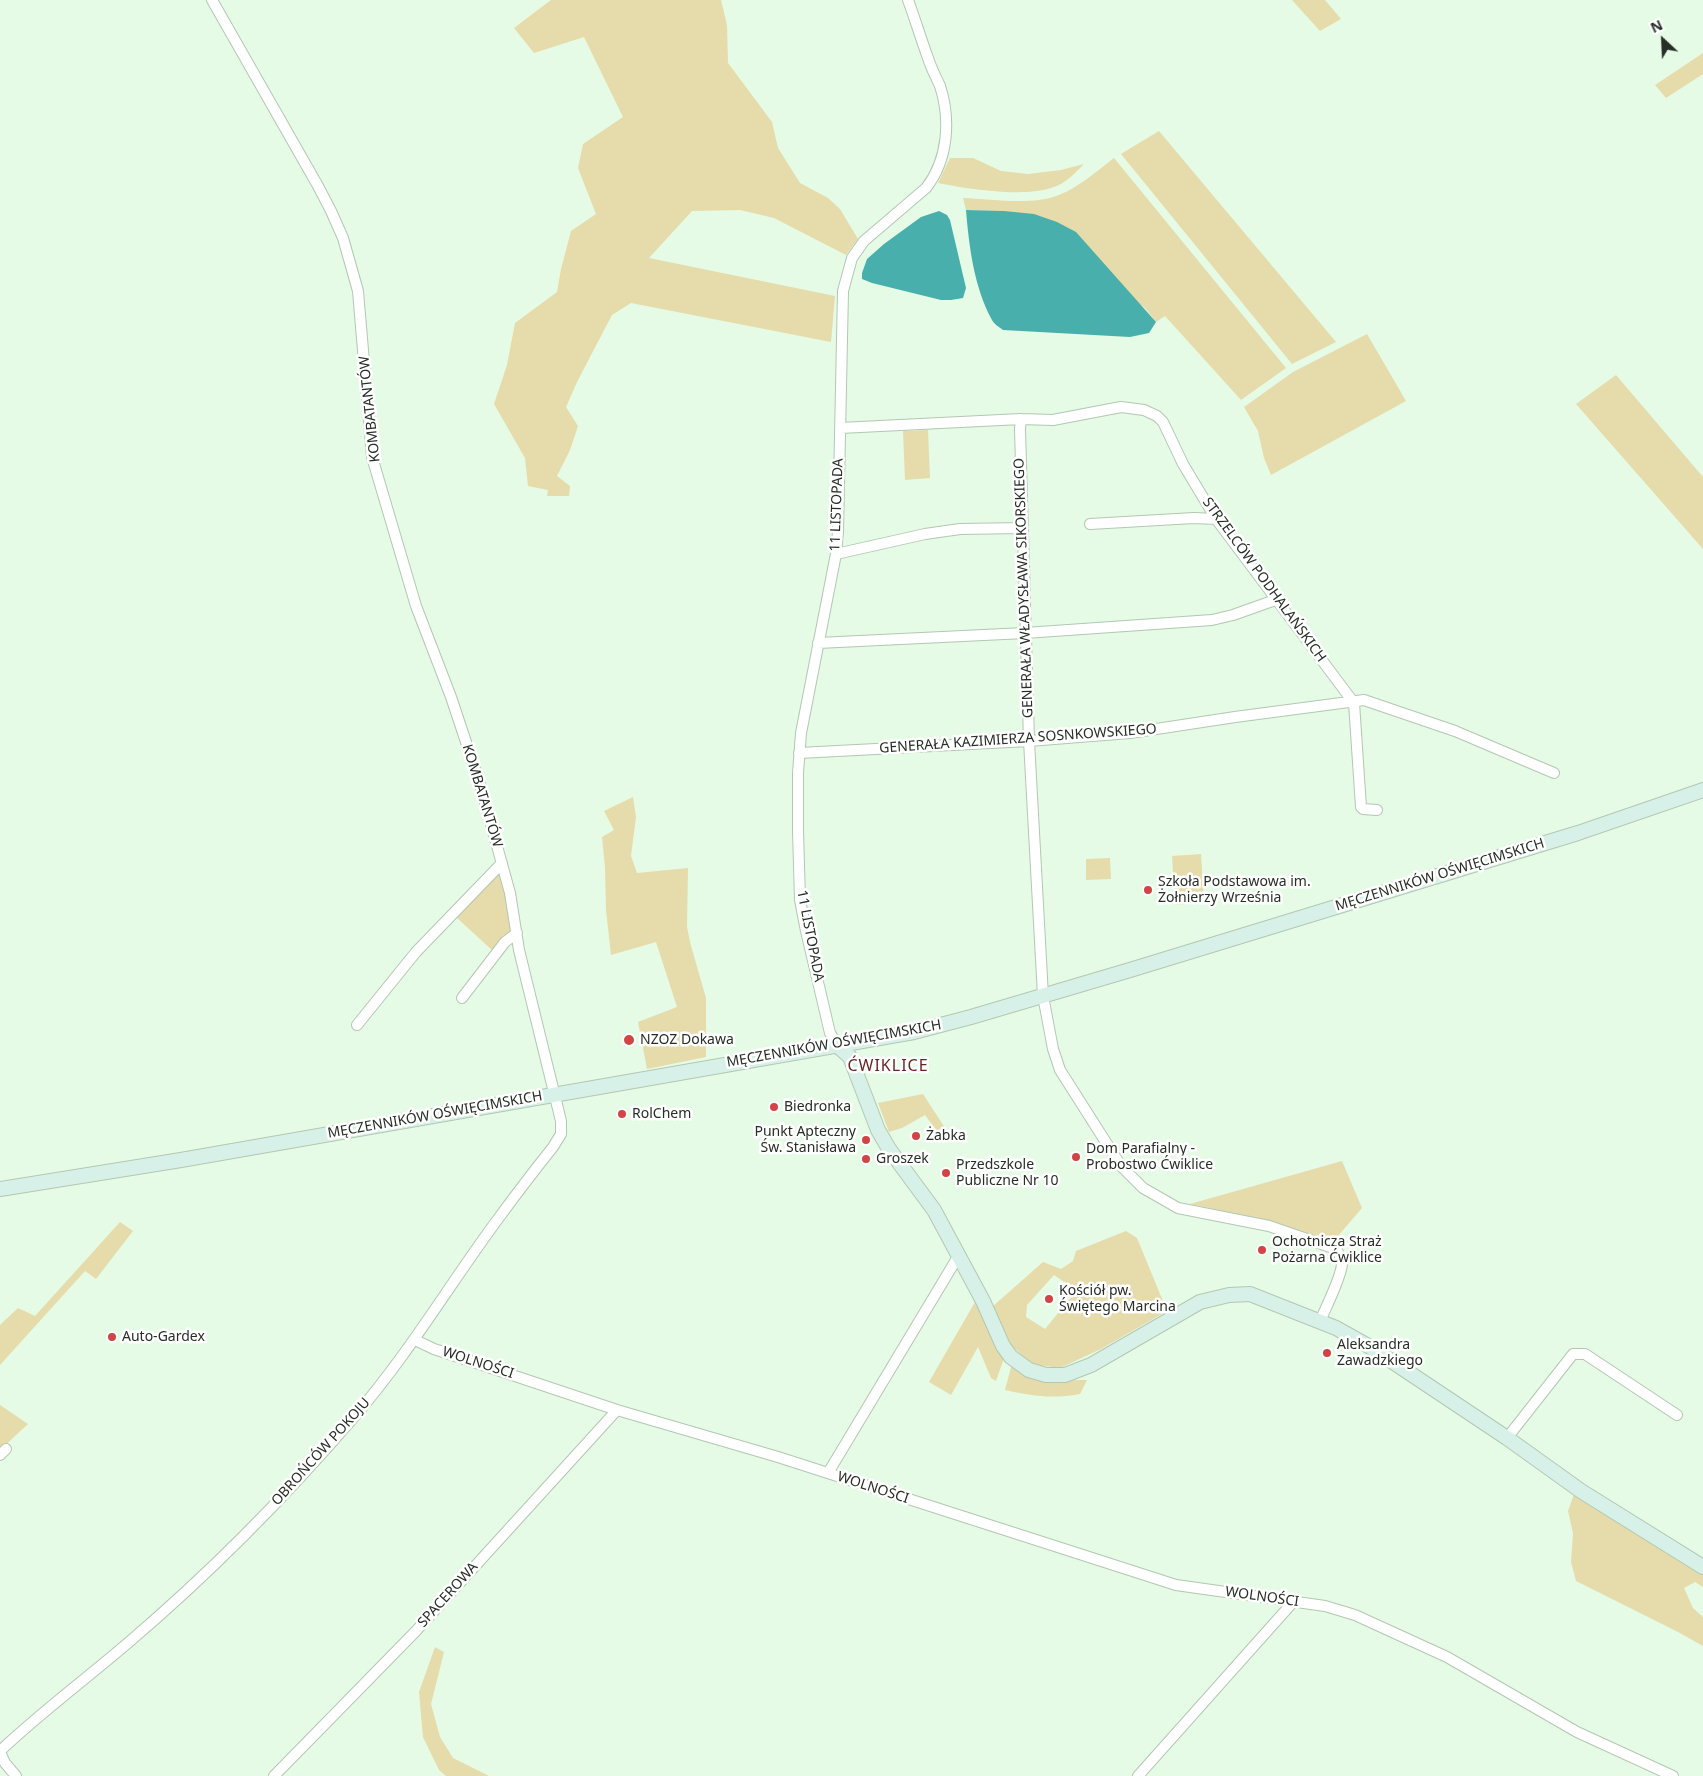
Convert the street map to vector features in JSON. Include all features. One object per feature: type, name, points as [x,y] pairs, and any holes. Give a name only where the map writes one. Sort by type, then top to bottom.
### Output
[{"type":"main road","name":"MĘCZENNIKÓW OŚWIĘCIMSKICH","points":[[0,1189],[838,1046],[934,1027],[1043,996],[1568,836],[1703,790]]},
{"type":"main road","points":[[838,1046],[850,1057],[878,1130],[889,1149],[934,1210],[959,1255],[1002,1346],[1010,1357],[1029,1370],[1046,1375],[1065,1375],[1091,1365],[1200,1302],[1229,1295],[1250,1294],[1320,1321],[1372,1348],[1507,1438],[1581,1491],[1703,1567]]},
{"type":"street","name":"KOMBATANTÓW","points":[[212,0],[308,169],[331,211],[343,238],[358,291],[372,457],[416,606],[451,697],[479,781],[510,893],[516,933],[556,1094]]},
{"type":"street","name":"11 LISTOPADA","points":[[838,1046],[830,1033],[800,900],[798,831],[799,753],[801,733],[836,554],[843,291],[852,258],[864,242],[926,188],[934,178],[945,146],[947,120],[945,106],[940,86],[928,60],[909,0]]},
{"type":"street","name":"STRZELCÓW PODHALAŃSKICH","points":[[840,428],[1021,419],[1053,420],[1121,407],[1150,412],[1163,422],[1183,464],[1216,519],[1354,703]]},
{"type":"street","name":"GENERAŁA WŁADYSŁAWA SIKORSKIEGO","points":[[1021,419],[1022,528],[1029,741],[1043,996],[1053,1049],[1060,1070],[1120,1166],[1143,1188],[1178,1208],[1269,1226],[1336,1249],[1342,1264],[1320,1321]]},
{"type":"street","points":[[1090,524],[1194,518],[1216,519]]},
{"type":"street","points":[[836,554],[925,534],[960,529],[1022,528]]},
{"type":"street","points":[[818,642],[1025,633],[1212,620],[1278,600]]},
{"type":"street","points":[[1377,810],[1363,809],[1361,807],[1354,703],[1364,700],[1455,731],[1554,773]]},
{"type":"street","name":"GENERAŁA KAZIMIERZA SOSNKOWSKIEGO","points":[[799,753],[1029,741],[1130,733],[1235,717],[1354,703]]},
{"type":"street","name":"KOMBATANTÓW","points":[[357,1025],[416,952],[502,863]]},
{"type":"street","points":[[462,998],[506,942],[516,933]]},
{"type":"street","name":"OBROŃCÓW POKOJU","points":[[0,1752],[64,1695],[129,1642],[216,1564],[264,1516],[355,1416],[415,1340],[495,1222],[559,1138],[562,1128],[556,1094]]},
{"type":"street","name":"WOLNOŚCI","points":[[828,1473],[959,1255]]},
{"type":"street","name":"WOLNOŚCI","points":[[415,1340],[434,1349],[617,1410],[778,1457],[1176,1585],[1325,1606],[1355,1615],[1410,1639],[1447,1658],[1577,1732],[1673,1776]]},
{"type":"street","points":[[1507,1438],[1573,1354],[1585,1354],[1677,1415]]},
{"type":"street","name":"SPACEROWA","points":[[274,1776],[416,1631],[617,1410]]},
{"type":"street","points":[[1138,1776],[1294,1601]]},
{"type":"street","points":[[0,1752],[5,1763],[16,1776]]},
{"type":"shaded area","points":[[551,0],[721,0],[727,25],[728,63],[772,122],[778,148],[800,183],[828,198],[840,209],[858,239],[846,255],[774,218],[740,210],[692,211],[649,258],[835,296],[831,342],[631,303],[612,315],[566,407],[578,426],[570,450],[557,476],[570,486],[569,496],[547,496],[548,490],[528,486],[525,458],[494,404],[507,365],[515,323],[557,292],[571,231],[596,214],[578,168],[583,144],[623,117],[584,37],[534,53],[514,28]]},
{"type":"shaded area","points":[[1292,0],[1325,0],[1341,19],[1320,31]]},
{"type":"shaded area","points":[[1703,53],[1703,74],[1666,98],[1655,85]]},
{"type":"shaded area","points":[[1159,131],[1336,342],[1292,364],[1121,154]]},
{"type":"shaded area","points":[[950,158],[973,158],[1001,171],[1028,174],[1061,170],[1084,164],[1074,174],[1054,187],[1028,192],[1012,192],[980,190],[938,183]]},
{"type":"shaded area","points":[[1114,158],[1286,368],[1241,400],[1165,316],[1156,322],[1145,308],[1004,211],[966,210],[963,198],[1024,201],[1059,195],[1081,183]]},
{"type":"shaded area","points":[[1367,334],[1406,401],[1271,475],[1264,458],[1258,431],[1244,407],[1293,372]]},
{"type":"shaded area","points":[[1616,375],[1703,477],[1703,549],[1576,404]]},
{"type":"shaded area","points":[[928,430],[930,478],[905,480],[903,431]]},
{"type":"shaded area","points":[[633,797],[636,817],[631,856],[637,873],[688,868],[687,927],[706,998],[706,1057],[647,1069],[638,1022],[677,1007],[656,942],[611,955],[606,910],[602,837],[614,830],[604,811]]},
{"type":"shaded area","points":[[1201,854],[1204,903],[1175,905],[1172,856]]},
{"type":"shaded area","points":[[1110,858],[1111,879],[1086,880],[1086,859]]},
{"type":"shaded area","points":[[500,871],[514,932],[494,952],[456,917]]},
{"type":"shaded area","points":[[923,1094],[949,1134],[942,1138],[925,1115],[902,1128],[889,1132],[878,1103]]},
{"type":"shaded area","points":[[1342,1161],[1362,1208],[1332,1243],[1271,1221],[1190,1204]]},
{"type":"shaded area","points":[[120,1222],[133,1231],[96,1279],[85,1271],[0,1365],[0,1325],[18,1308],[35,1316]]},
{"type":"shaded area","points":[[1126,1231],[1137,1238],[1167,1311],[1101,1349],[1060,1368],[1031,1364],[1012,1346],[992,1307],[1043,1262],[1061,1269],[1073,1261],[1076,1251]],"holes":[[[1054,1275],[1073,1288],[1074,1294],[1045,1329],[1026,1317],[1027,1305]]]},
{"type":"shaded area","points":[[975,1302],[997,1348],[1004,1358],[996,1381],[991,1378],[978,1347],[951,1395],[929,1382]]},
{"type":"shaded area","points":[[1012,1364],[1046,1380],[1087,1380],[1080,1394],[1070,1396],[1042,1396],[1005,1390]]},
{"type":"shaded area","points":[[0,1405],[28,1424],[0,1450]]},
{"type":"shaded area","points":[[1574,1494],[1703,1572],[1703,1587],[1695,1582],[1684,1588],[1693,1608],[1703,1617],[1703,1646],[1576,1581],[1571,1562],[1573,1533],[1568,1511]]},
{"type":"shaded area","points":[[435,1647],[444,1652],[431,1704],[440,1737],[453,1758],[489,1776],[446,1776],[439,1770],[423,1737],[419,1692]]},
{"type":"water","points":[[966,210],[1034,214],[1057,222],[1076,232],[1156,322],[1149,333],[1130,337],[1003,330],[993,321],[981,294],[971,252]]},
{"type":"water","points":[[939,211],[947,215],[950,220],[966,288],[963,298],[941,300],[862,279],[867,259],[921,217]]},
{"type":"place","name":"Szkoła Podstawowa im. Żołnierzy Września","points":[[1148,890]]},
{"type":"place","name":"NZOZ Dokawa","points":[[629,1040]]},
{"type":"place","name":"Biedronka","points":[[774,1107]]},
{"type":"place","name":"RolChem","points":[[622,1114]]},
{"type":"place","name":"Żabka","points":[[916,1136]]},
{"type":"place","name":"Punkt Apteczny Św. Stanisława","points":[[866,1140]]},
{"type":"place","name":"Dom Parafialny - Probostwo Ćwiklice","points":[[1076,1157]]},
{"type":"place","name":"Groszek","points":[[866,1159]]},
{"type":"place","name":"Przedszkole Publiczne Nr 10","points":[[946,1173]]},
{"type":"place","name":"Ochotnicza Straż Pożarna Ćwiklice","points":[[1262,1250]]},
{"type":"place","name":"Kościół pw. Świętego Marcina","points":[[1049,1299]]},
{"type":"place","name":"Auto-Gardex","points":[[112,1337]]},
{"type":"place","name":"Aleksandra Zawadzkiego","points":[[1327,1353]]},
{"type":"district","name":"ĆWIKLICE","points":[[888,1066]]}]
